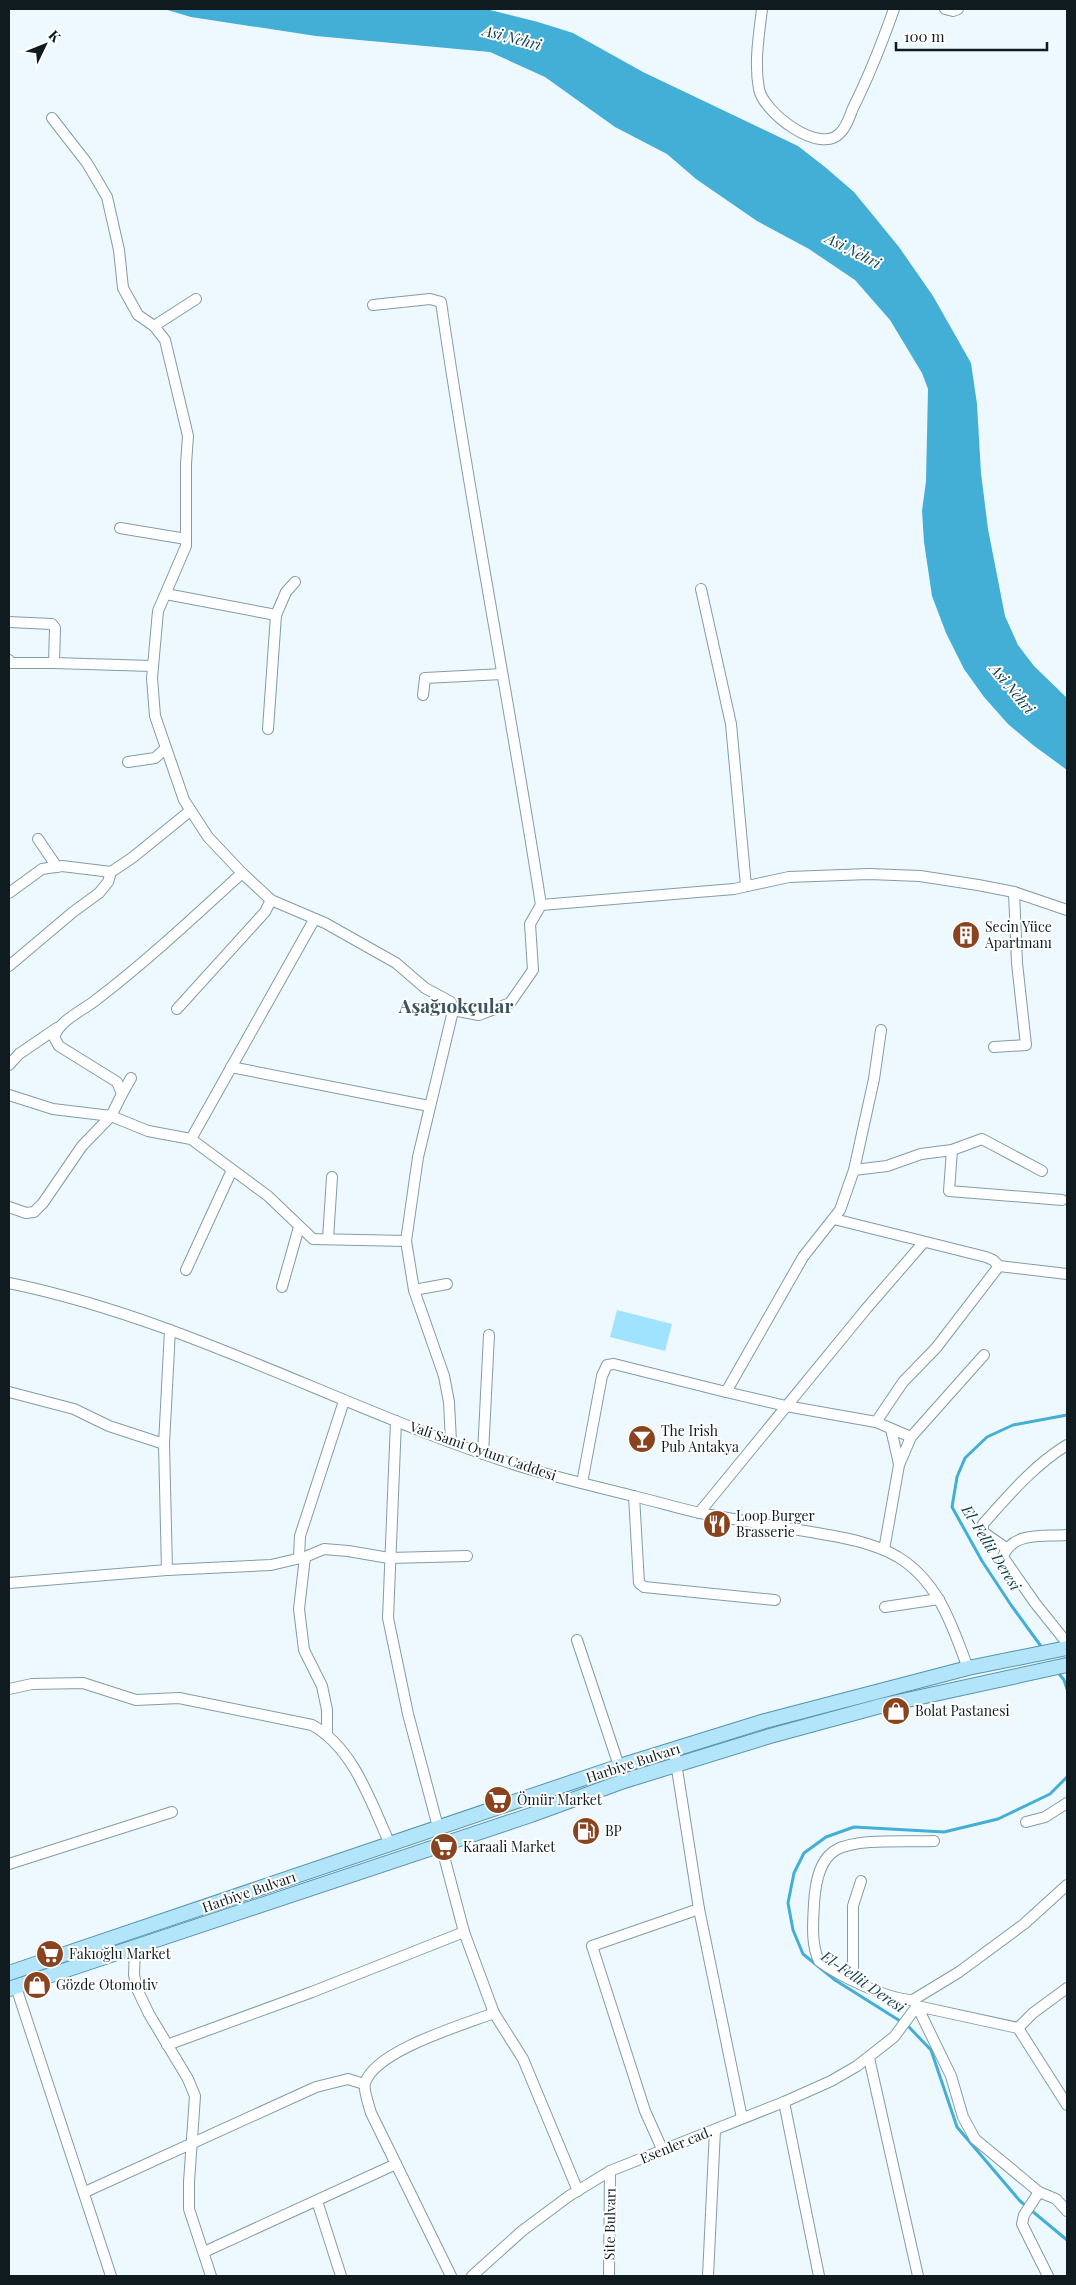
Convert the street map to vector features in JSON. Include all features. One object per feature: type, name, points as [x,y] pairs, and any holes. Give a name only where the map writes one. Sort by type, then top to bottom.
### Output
[{"type":"main road","name":"Harbiye Bulvarı","points":[[9,1973],[620,1766],[815,1707],[968,1668],[1067,1648]]},
{"type":"main road","name":"Harbiye Bulvarı","points":[[13,1988],[441,1845],[624,1781],[770,1736],[884,1705],[1067,1666]]},
{"type":"street","points":[[762,9],[757,66],[759,90],[765,104],[808,137],[825,141],[834,138],[842,132],[866,81],[894,9]]},
{"type":"street","points":[[945,9],[953,11],[958,9]]},
{"type":"street","points":[[52,118],[87,163],[107,197],[119,250],[123,288],[138,315],[154,326],[165,340],[188,436],[186,546],[158,611],[152,666],[155,716],[184,800],[208,837],[271,900],[314,920],[325,923],[396,963],[425,988],[451,1002],[452,1015],[418,1157],[406,1241],[414,1290],[444,1376],[449,1402],[451,1442]]},
{"type":"street","points":[[154,326],[196,299]]},
{"type":"street","points":[[373,306],[430,299],[441,302],[541,905],[530,924],[533,970],[510,1003],[479,1015],[452,1010]]},
{"type":"street","points":[[120,528],[186,539]]},
{"type":"street","points":[[268,729],[270,672],[276,615],[286,592],[295,582]]},
{"type":"street","points":[[701,589],[731,724],[746,886]]},
{"type":"street","points":[[166,594],[276,615]]},
{"type":"street","points":[[9,622],[52,624],[55,628],[54,663]]},
{"type":"street","points":[[9,660],[11,663],[152,666]]},
{"type":"street","points":[[423,695],[425,678],[502,674]]},
{"type":"street","points":[[128,762],[155,758],[165,749]]},
{"type":"street","points":[[9,892],[42,869],[57,867],[111,872],[132,858],[190,811]]},
{"type":"street","points":[[38,839],[57,867]]},
{"type":"street","points":[[9,966],[73,912],[99,893],[108,882],[111,872]]},
{"type":"street","points":[[9,1065],[19,1054],[117,983],[242,873]]},
{"type":"street","points":[[541,905],[716,890],[790,877],[869,874],[920,876],[1014,892],[1067,910]]},
{"type":"street","points":[[994,1047],[1026,1045],[1017,962],[1014,892]]},
{"type":"street","points":[[177,1009],[265,912],[271,900]]},
{"type":"street","points":[[191,1139],[314,920]]},
{"type":"street","points":[[57,1028],[54,1037],[59,1046],[93,1062],[117,1082],[122,1094]]},
{"type":"street","points":[[726,1392],[803,1258],[840,1210],[854,1170],[874,1079],[881,1030]]},
{"type":"street","points":[[231,1067],[429,1106]]},
{"type":"street","points":[[9,1207],[26,1213],[34,1212],[43,1203],[82,1146],[111,1116],[131,1078]]},
{"type":"street","points":[[9,1095],[53,1108],[111,1116],[148,1131],[191,1139],[268,1196],[299,1228],[313,1239],[406,1241]]},
{"type":"street","points":[[854,1170],[887,1166],[921,1154],[952,1150],[982,1139],[1042,1171]]},
{"type":"street","points":[[952,1150],[950,1191],[1062,1200]]},
{"type":"street","points":[[186,1270],[232,1170]]},
{"type":"street","points":[[328,1240],[332,1177]]},
{"type":"street","points":[[834,1219],[993,1260],[999,1266],[1067,1274]]},
{"type":"street","points":[[282,1288],[299,1228]]},
{"type":"street","points":[[699,1513],[924,1242]]},
{"type":"street","points":[[876,1422],[903,1382],[936,1348],[999,1266]]},
{"type":"street","name":"Vali Sami Oytun Caddesi","points":[[9,1283],[82,1300],[170,1330],[483,1454],[582,1483],[699,1513],[843,1538],[884,1550],[898,1557],[921,1574],[939,1599],[968,1668]]},
{"type":"street","points":[[414,1290],[447,1284]]},
{"type":"street","points":[[168,1570],[164,1444],[170,1330]]},
{"type":"street","points":[[483,1454],[489,1336]]},
{"type":"street","points":[[884,1550],[898,1464],[911,1437],[984,1355]]},
{"type":"street","points":[[582,1483],[602,1376],[607,1365],[614,1364],[786,1406],[876,1422],[911,1437]]},
{"type":"street","points":[[9,1392],[74,1408],[109,1426],[164,1444]]},
{"type":"street","points":[[326,1733],[327,1710],[324,1694],[304,1650],[299,1609],[302,1557],[300,1536],[344,1400]]},
{"type":"street","points":[[396,1421],[388,1618],[408,1714],[438,1828]]},
{"type":"street","points":[[891,1429],[898,1464]]},
{"type":"street","points":[[1006,1548],[983,1532],[983,1524],[1041,1463],[1067,1445]]},
{"type":"street","points":[[634,1496],[639,1583],[644,1587],[775,1600]]},
{"type":"street","points":[[1067,1536],[1024,1538],[1011,1543],[1006,1548],[1004,1557],[1035,1603],[1067,1643]]},
{"type":"street","points":[[9,1583],[168,1570],[270,1565],[324,1549],[389,1558],[467,1556]]},
{"type":"street","points":[[885,1607],[939,1599]]},
{"type":"street","points":[[577,1640],[624,1781]]},
{"type":"street","points":[[9,1689],[32,1684],[83,1683],[136,1700],[179,1698],[312,1725],[326,1733],[348,1760],[390,1844]]},
{"type":"street","points":[[674,1750],[699,1909],[742,2118]]},
{"type":"street","points":[[1026,1822],[1045,1817],[1067,1803]]},
{"type":"street","points":[[9,1864],[172,1812]]},
{"type":"street","points":[[934,1841],[850,1844],[834,1850],[826,1859],[816,1881],[814,1894],[815,1953],[819,1961],[882,1994],[1018,2028],[1067,2105]]},
{"type":"street","points":[[441,1845],[464,1932],[494,2013],[522,2059],[578,2191]]},
{"type":"street","points":[[853,1980],[854,1906],[860,1881]]},
{"type":"street","name":"Esenler cad.","points":[[472,2276],[522,2231],[578,2191],[610,2172],[784,2102],[831,2081],[869,2058],[894,2037],[915,2003],[1016,1930],[1067,1885]]},
{"type":"street","points":[[663,2151],[645,2111],[592,1946],[699,1909]]},
{"type":"street","points":[[167,2045],[312,1992],[464,1932]]},
{"type":"street","points":[[135,1948],[134,1975],[137,1989],[195,2096],[189,2210],[211,2276]]},
{"type":"street","points":[[13,1988],[85,2192],[111,2276]]},
{"type":"street","points":[[1018,2028],[1033,2013],[1067,1988]]},
{"type":"street","points":[[915,2003],[951,2076],[963,2117],[975,2139],[1039,2192],[1056,2200],[1067,2211]]},
{"type":"street","points":[[451,2276],[371,2112],[364,2084],[382,2061],[399,2050],[494,2013]]},
{"type":"street","points":[[869,2058],[918,2276]]},
{"type":"street","points":[[85,2192],[316,2087],[348,2079],[364,2084]]},
{"type":"street","points":[[784,2102],[819,2276]]},
{"type":"street","points":[[708,2276],[715,2130]]},
{"type":"street","points":[[204,2252],[396,2164]]},
{"type":"street","name":"Site Bulvarı","points":[[609,2276],[610,2172]]},
{"type":"street","points":[[1039,2192],[1025,2213],[1022,2224],[1048,2276]]},
{"type":"street","points":[[317,2201],[341,2276]]},
{"type":"shaded area","points":[[617,1310],[672,1324],[665,1351],[610,1337]]},
{"type":"water","name":"Asi Nehri","points":[[164,9],[486,9],[573,33],[643,72],[798,146],[825,167],[854,192],[899,247],[933,296],[971,363],[977,404],[981,473],[988,529],[1005,616],[1018,645],[1034,666],[1067,698],[1067,770],[1008,724],[984,697],[964,669],[946,633],[932,596],[924,542],[922,511],[926,481],[928,389],[922,373],[890,320],[855,280],[809,249],[757,221],[696,179],[667,154],[615,127],[545,77],[490,52],[316,36],[191,17]]},
{"type":"waterway","name":"El-Fellit Deresi","points":[[1043,1649],[982,1561],[952,1507],[957,1477],[965,1458],[987,1437],[1013,1425],[1067,1415]]},
{"type":"waterway","name":"El-Fellit Deresi","points":[[1057,1671],[1064,1680],[1067,1689]]},
{"type":"waterway","name":"El-Fellit Deresi","points":[[1067,1777],[1050,1794],[998,1819],[944,1832],[854,1827],[826,1837],[804,1853],[794,1873],[788,1903],[793,1930],[803,1954],[835,1980],[908,2026],[931,2050],[957,2127],[1020,2201],[1067,2240]]},
{"type":"place","name":"Secin Yüce Apartmanı","points":[[966,935]]},
{"type":"place","name":"The Irish Pub Antakya","points":[[642,1439]]},
{"type":"place","name":"Loop Burger Brasserie","points":[[717,1524]]},
{"type":"place","name":"Bolat Pastanesi","points":[[896,1711]]},
{"type":"place","name":"Ömür Market","points":[[498,1800]]},
{"type":"place","name":"BP","points":[[586,1831]]},
{"type":"place","name":"Karaali Market","points":[[444,1847]]},
{"type":"place","name":"Fakıoğlu Market","points":[[50,1954]]},
{"type":"place","name":"Gözde Otomotiv","points":[[37,1985]]},
{"type":"district","name":"Aşağıokçular","points":[[456,1006]]}]
